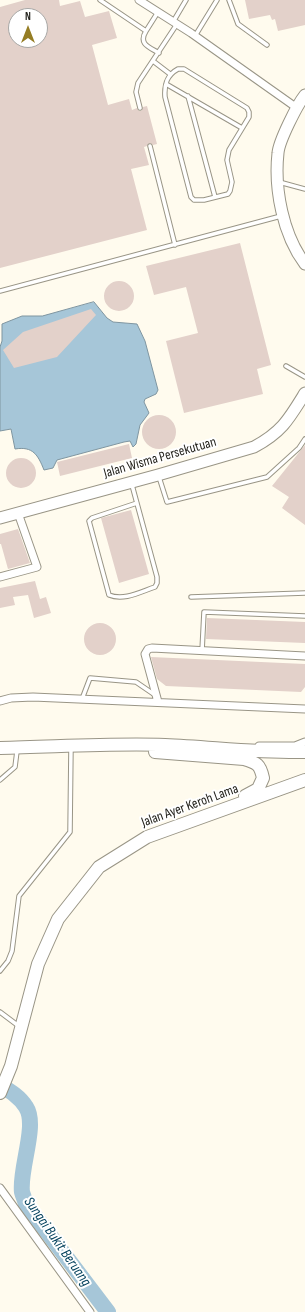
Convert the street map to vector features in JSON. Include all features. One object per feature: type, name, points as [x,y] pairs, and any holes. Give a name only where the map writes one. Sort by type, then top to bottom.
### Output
[{"type":"main road","points":[[88,745],[183,755],[244,759],[256,762],[261,769],[263,778],[258,789],[247,796],[224,804],[168,829]]},
{"type":"main road","points":[[0,748],[88,745],[165,745],[218,750],[305,752]]},
{"type":"main road","name":"Jalan Ayer Keroh Lama","points":[[0,1093],[11,1066],[38,964],[58,919],[99,867],[147,837],[305,780]]},
{"type":"street","points":[[139,0],[195,36],[297,108]]},
{"type":"street","points":[[305,95],[288,126],[278,152],[278,181],[283,216],[298,254],[305,264]]},
{"type":"street","name":"Jalan Wisma Persekutuan","points":[[0,518],[254,447],[268,440],[280,430],[305,393]]},
{"type":"street","points":[[0,577],[37,567],[18,513]]},
{"type":"street","points":[[157,699],[145,654],[148,649],[305,656]]},
{"type":"street","points":[[0,701],[11,698],[33,697],[82,699],[157,699],[305,709]]},
{"type":"street","points":[[165,745],[295,746],[305,742]]},
{"type":"street","points":[[2,1193],[90,1312]]},
{"type":"lane","points":[[100,0],[146,31]]},
{"type":"lane","points":[[140,108],[136,92],[138,83],[159,53],[186,0]]},
{"type":"lane","points":[[195,36],[217,0]]},
{"type":"lane","points":[[229,0],[238,24],[267,45]]},
{"type":"lane","points":[[158,12],[143,36],[143,40],[145,44],[159,53]]},
{"type":"lane","points":[[153,61],[170,74]]},
{"type":"lane","points":[[184,68],[247,108],[249,112],[249,118],[229,150],[227,160],[232,188],[228,194],[198,201],[191,197],[167,107],[164,90],[170,74],[178,69],[184,68]]},
{"type":"lane","points":[[166,84],[242,128]]},
{"type":"lane","points":[[188,96],[215,197]]},
{"type":"lane","points":[[150,146],[175,245]]},
{"type":"lane","points":[[278,181],[305,189]]},
{"type":"lane","points":[[0,291],[283,216]]},
{"type":"lane","points":[[286,366],[305,377]]},
{"type":"lane","points":[[158,475],[167,502],[267,477],[299,448],[305,439]]},
{"type":"lane","points":[[132,482],[157,577],[157,583],[155,587],[125,597],[115,598],[109,595],[89,521],[92,518],[137,503]]},
{"type":"lane","points":[[191,597],[305,593]]},
{"type":"lane","points":[[202,651],[204,612],[305,616]]},
{"type":"lane","points":[[82,699],[90,678],[136,682],[157,699]]},
{"type":"lane","points":[[0,971],[8,961],[12,951],[19,896],[70,832],[71,746]]},
{"type":"lane","points":[[0,780],[16,767],[17,748]]},
{"type":"lane","points":[[0,1012],[21,1028]]},
{"type":"water","points":[[94,302],[107,318],[113,322],[137,324],[145,341],[158,390],[156,394],[145,399],[144,402],[149,413],[140,425],[136,444],[133,447],[130,441],[124,442],[57,460],[53,468],[44,470],[37,456],[31,450],[21,448],[15,449],[11,429],[0,431],[0,347],[2,341],[2,324],[22,316],[42,316]]},
{"type":"building","points":[[25,0],[59,0],[60,6],[80,1],[85,17],[109,11],[117,38],[92,45],[108,105],[129,99],[132,110],[137,108],[141,111],[143,107],[147,106],[157,144],[153,145],[150,143],[144,147],[149,165],[131,169],[147,230],[0,268],[0,7]]},
{"type":"building","points":[[245,0],[305,0],[305,25],[278,31],[275,19],[272,20],[270,15],[249,19]]},
{"type":"building","points":[[240,243],[271,365],[257,369],[263,394],[184,413],[166,341],[198,333],[186,287],[154,295],[146,266]]},
{"type":"building","points":[[119,281],[130,285],[134,296],[130,307],[119,311],[108,307],[104,296],[108,285]]},
{"type":"building","points":[[91,309],[96,315],[57,357],[14,368],[3,350],[23,332]]},
{"type":"building","points":[[156,415],[162,415],[166,416],[173,422],[176,432],[175,439],[169,446],[162,449],[156,449],[152,448],[145,442],[142,435],[142,429],[143,425],[149,418]]},
{"type":"building","points":[[129,444],[132,458],[60,476],[57,462]]},
{"type":"building","points":[[305,445],[305,525],[282,508],[289,497],[272,486]]},
{"type":"building","points":[[21,458],[32,462],[36,473],[32,484],[21,488],[10,484],[6,473],[10,462]]},
{"type":"building","points":[[131,510],[149,574],[119,583],[101,518]]},
{"type":"building","points":[[18,529],[30,563],[8,569],[0,544],[0,534]]},
{"type":"building","points":[[35,581],[40,599],[46,597],[51,613],[34,618],[28,595],[13,597],[15,605],[0,608],[0,588]]},
{"type":"building","points":[[207,618],[305,622],[305,643],[206,639]]},
{"type":"building","points":[[97,623],[103,623],[113,630],[116,639],[115,645],[109,652],[103,655],[97,655],[87,648],[84,642],[84,636],[91,626]]},
{"type":"building","points":[[151,657],[305,664],[305,687],[301,692],[166,686],[157,679]]},
{"type":"waterway","name":"Sungai Bukit Beruang","points":[[0,1085],[21,1100],[29,1115],[29,1136],[22,1182],[22,1192],[26,1204],[108,1312]]}]
